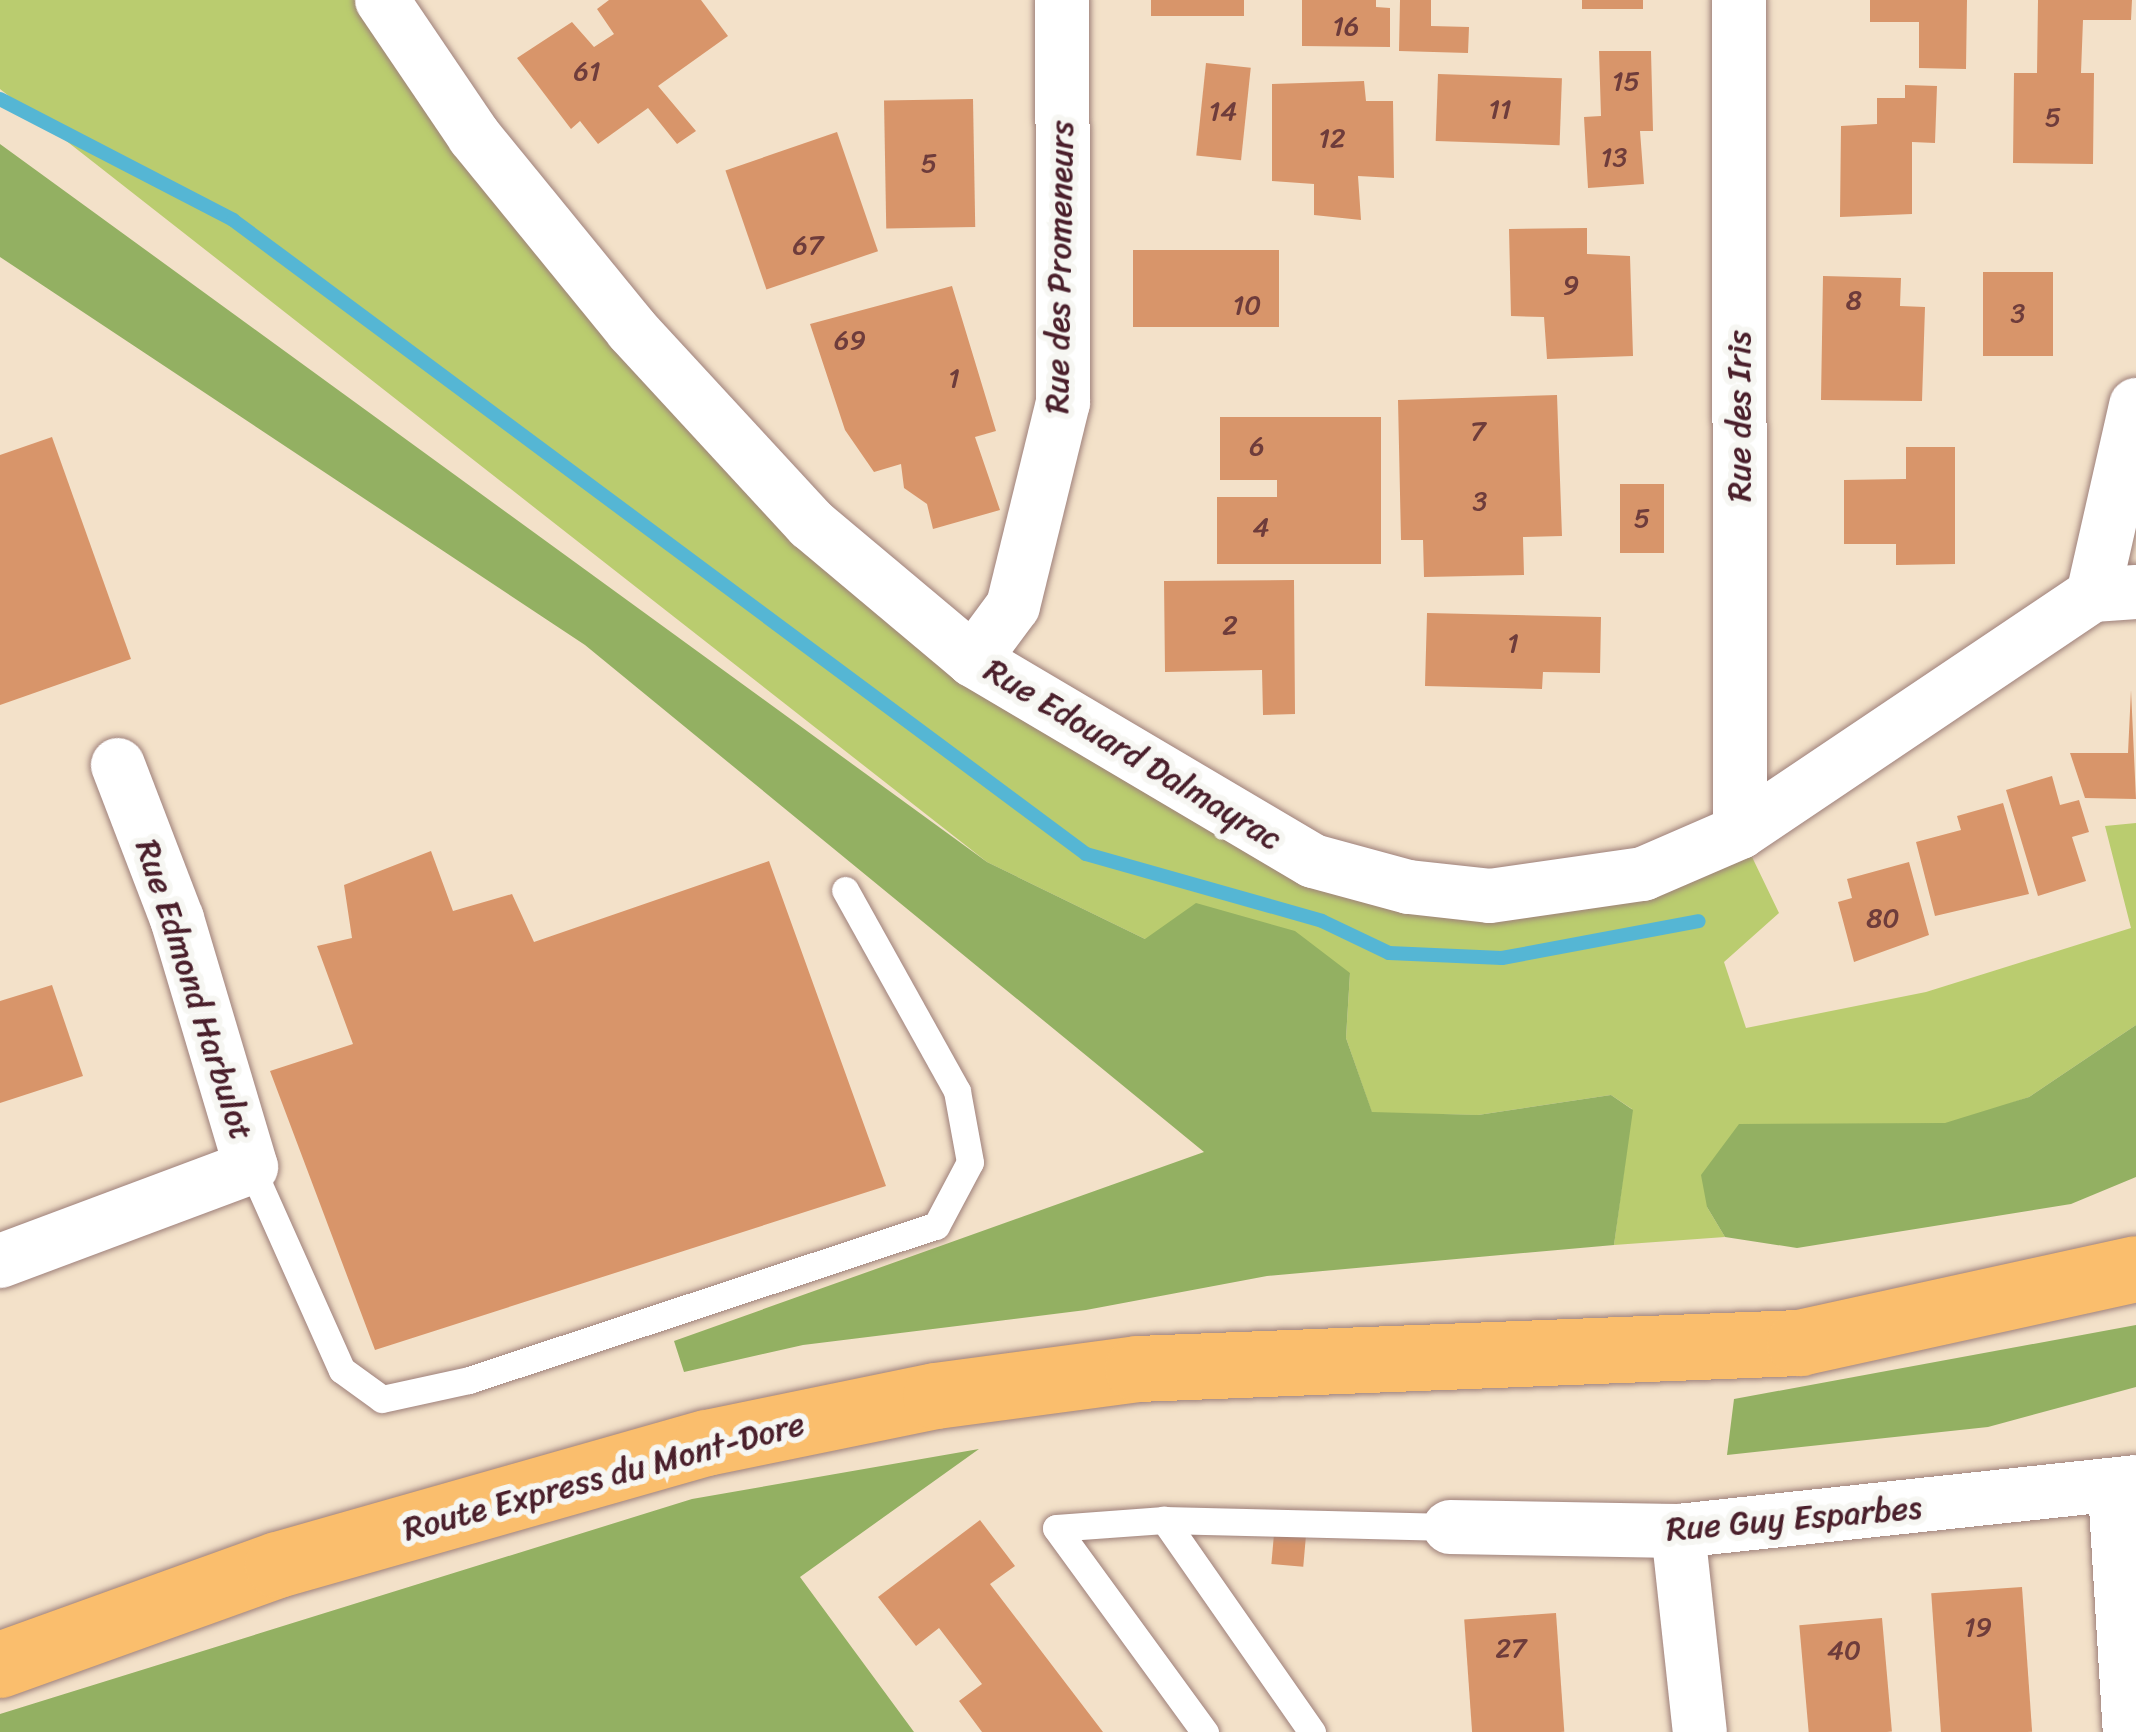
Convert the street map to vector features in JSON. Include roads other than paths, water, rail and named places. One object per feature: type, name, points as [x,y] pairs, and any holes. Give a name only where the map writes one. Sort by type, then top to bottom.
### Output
[{"type":"main road","name":"Route Express du Mont-Dore","points":[[0,1665],[346,1546],[707,1442],[936,1396],[1138,1369],[1801,1343],[2136,1269]]},
{"type":"street","name":"Rue Edouard Dalmayrac","points":[[382,0],[474,136],[652,353],[811,524],[973,660],[1294,850],[1409,887],[1490,896],[1643,874],[1740,832],[2115,594]]},
{"type":"street","name":"Rue des Promeneurs","points":[[973,660],[1013,606],[1064,403],[1062,0]]},
{"type":"street","name":"Rue des Iris","points":[[1739,0],[1740,832]]},
{"type":"street","points":[[2115,594],[2136,405]]},
{"type":"street","name":"Rue Edmond Harbulot","points":[[0,1261],[251,1167],[177,919],[118,765]]},
{"type":"street","points":[[2125,1486],[2130,1732]]},
{"type":"street","name":"Rue Guy Esparbes","points":[[1450,1527],[1678,1531],[2125,1486]]},
{"type":"street","points":[[1678,1531],[1700,1732]]},
{"type":"lane","points":[[251,1167],[342,1370],[382,1400],[469,1380],[937,1226],[970,1162],[957,1091],[844,890]]},
{"type":"lane","points":[[1164,1520],[1312,1732]]},
{"type":"lane","points":[[1205,1732],[1056,1528],[1164,1520],[1450,1527]]},
{"type":"waterway","points":[[0,99],[233,220],[1086,854],[1322,921],[1389,953],[1502,958],[1699,921]]}]
